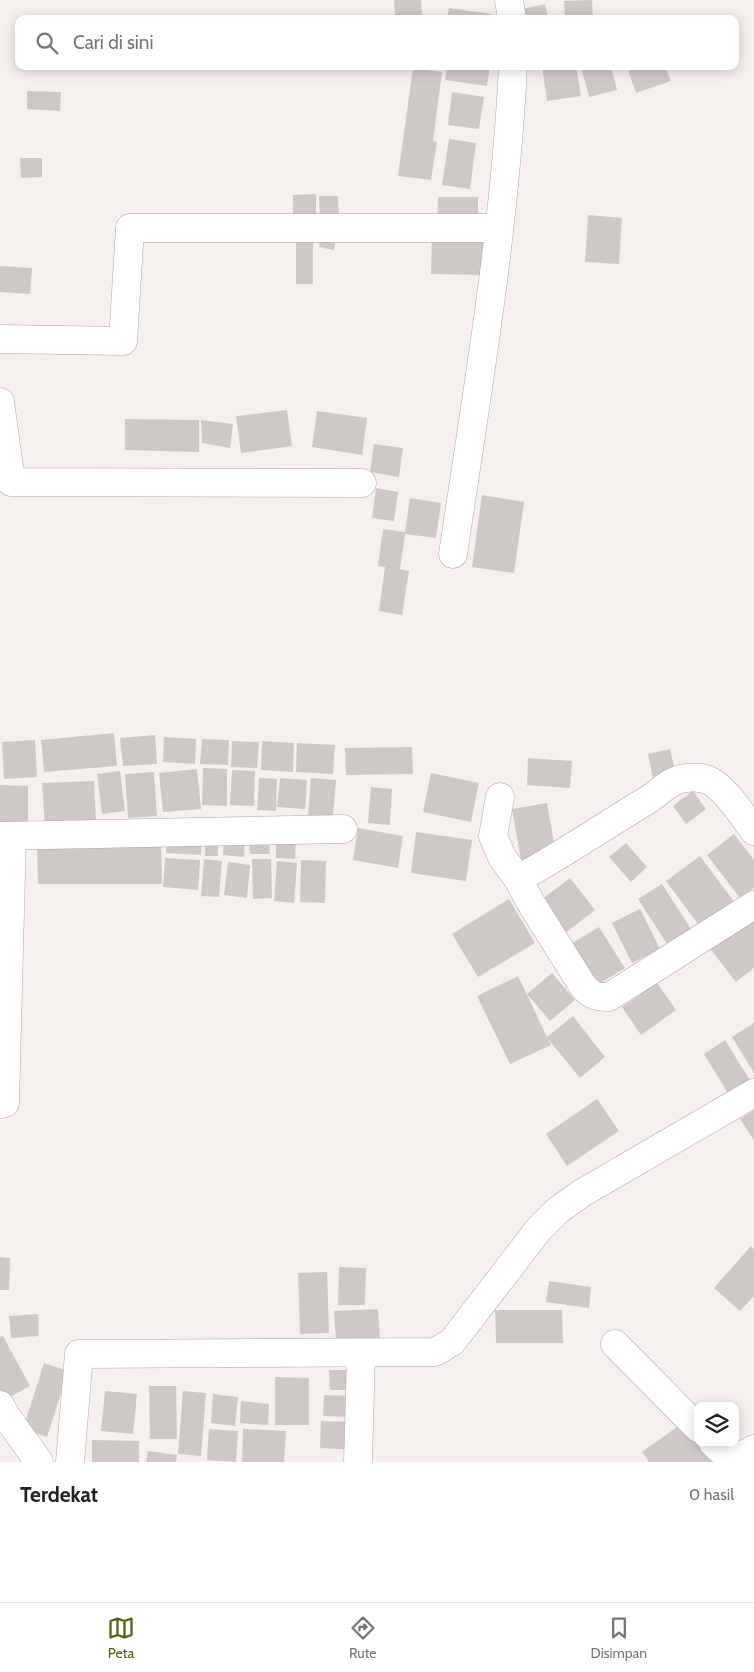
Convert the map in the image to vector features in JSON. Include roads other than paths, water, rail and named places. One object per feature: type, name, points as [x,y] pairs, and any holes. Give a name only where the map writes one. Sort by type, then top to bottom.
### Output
[{"type":"street","points":[[509,0],[511,15]]},
{"type":"street","points":[[452,554],[485,340],[498,228],[513,70]]},
{"type":"street","points":[[0,339],[124,341],[130,228],[498,228]]},
{"type":"street","points":[[0,402],[11,482],[362,483]]},
{"type":"street","points":[[518,879],[554,859],[621,815],[648,800],[672,782],[695,777],[710,780],[722,790],[754,831]]},
{"type":"street","points":[[500,797],[493,836],[502,857],[518,879],[583,986],[589,994],[597,998],[609,997],[754,905]]},
{"type":"street","points":[[0,1104],[5,1103],[4,965],[6,836],[343,829]]},
{"type":"street","points":[[70,1462],[79,1354],[435,1352],[452,1342],[539,1230],[557,1211],[582,1193],[754,1093]]},
{"type":"street","points":[[615,1344],[694,1424]]},
{"type":"street","points":[[358,1462],[361,1353]]},
{"type":"street","points":[[0,1404],[6,1416],[39,1462]]},
{"type":"street","points":[[717,1447],[724,1455],[734,1456],[754,1449]]}]
